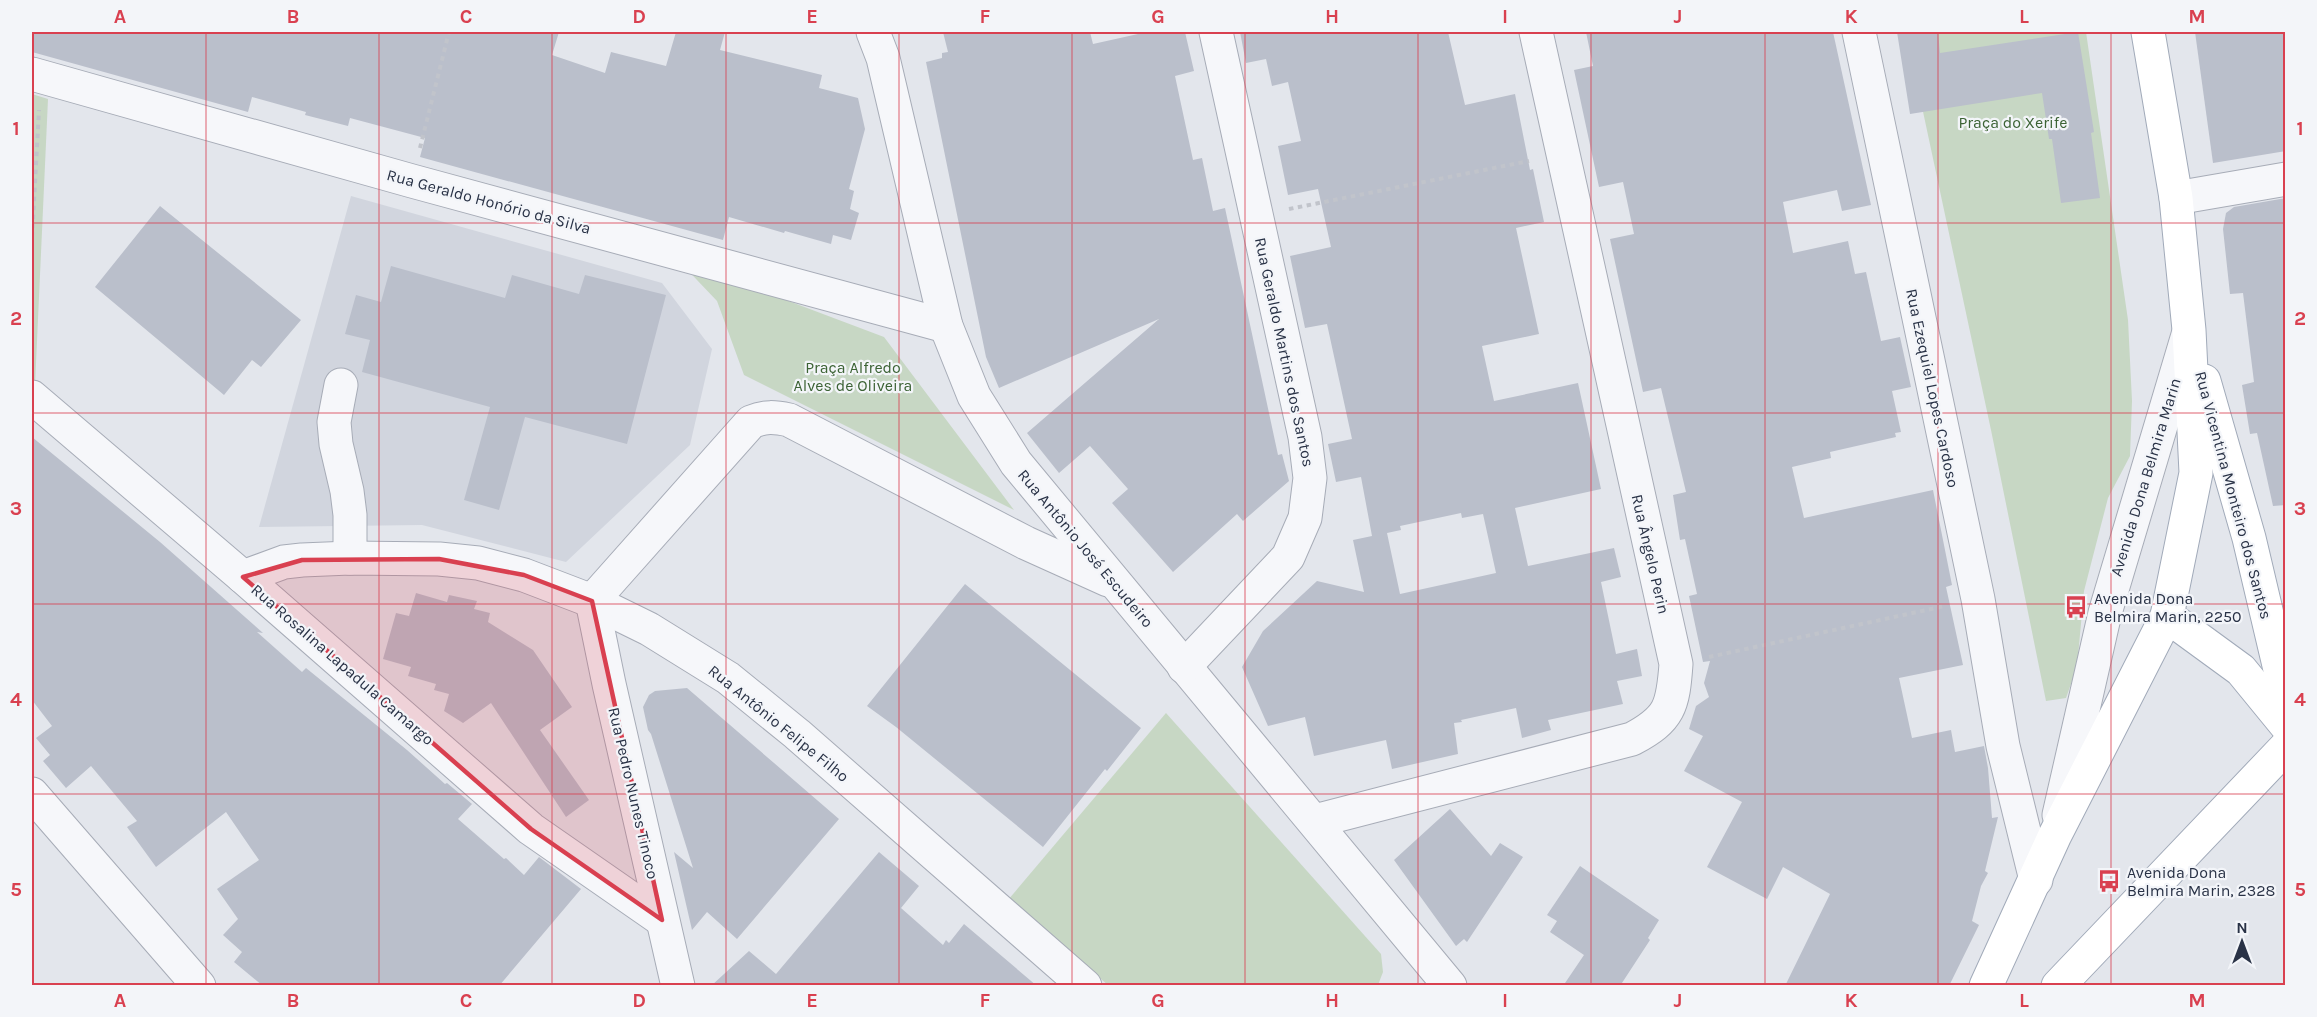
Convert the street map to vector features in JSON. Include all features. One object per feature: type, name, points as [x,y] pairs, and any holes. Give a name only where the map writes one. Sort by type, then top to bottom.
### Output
[{"type":"main road","name":"Avenida Dona Belmira Marin","points":[[1986,986],[2055,835],[2167,616],[2196,473],[2189,330],[2176,198],[2148,32]]},
{"type":"main road","name":"Rua Vicentina Monteiro dos Santos","points":[[2189,330],[2249,538],[2286,695]]},
{"type":"main road","points":[[2167,616],[2241,670],[2286,725]]},
{"type":"main road","points":[[2058,986],[2286,747]]},
{"type":"street","name":"Rua Antônio José Escudeiro","points":[[873,32],[883,58],[946,326],[974,396],[993,429],[1016,463],[1184,667],[1315,820],[1446,985]]},
{"type":"street","name":"Rua Geraldo Martins dos Santos","points":[[1184,667],[1288,557],[1305,518],[1310,478],[1305,437],[1216,32]]},
{"type":"street","name":"Rua Ângelo Perin","points":[[1315,820],[1632,740],[1655,727],[1668,709],[1674,688],[1676,664],[1536,32]]},
{"type":"street","name":"Rua Ezequiel Lopes Cardoso","points":[[1858,32],[1978,599],[2003,746],[2036,880]]},
{"type":"street","name":"Rua Geraldo Honório da Silva","points":[[36,75],[412,181],[946,326]]},
{"type":"street","points":[[2176,198],[2286,179]]},
{"type":"street","name":"Avenida Dona Belmira Marin","points":[[2055,835],[2105,613],[2189,330]]},
{"type":"street","points":[[340,385],[334,422],[350,515],[350,558]]},
{"type":"street","name":"Rua Rosalina Lapadula Camargo","points":[[32,397],[243,577],[531,829],[662,920]]},
{"type":"street","points":[[592,601],[751,422],[773,416],[789,420],[1026,543],[1116,584]]},
{"type":"street","name":"Rua Antônio Felipe Filho","points":[[243,577],[284,562],[350,558],[439,560],[478,564],[524,575],[592,601],[649,629],[728,678],[797,734],[1085,986]]},
{"type":"street","name":"Rua Pedro Nunes Tinoco","points":[[592,601],[678,986]]},
{"type":"street","name":"Rua Ezequiel Lopes Cardoso","points":[[2003,746],[2055,835]]},
{"type":"street","points":[[32,794],[199,986]]},
{"type":"path","points":[[412,181],[449,32]]},
{"type":"path","points":[[32,237],[36,75]]},
{"type":"path","points":[[1257,215],[1562,155]]},
{"type":"path","points":[[1676,664],[1978,599]]},
{"type":"highlighted area","points":[[439,559],[524,575],[592,601],[662,920],[531,829],[243,577],[302,560]]},
{"type":"shaded area","points":[[351,196],[662,283],[712,349],[690,445],[566,562],[422,525],[259,527]]},
{"type":"green space","name":"Praça do Xerife","points":[[1906,32],[2086,32],[2128,320],[2132,401],[2130,456],[2108,498],[2084,591],[2077,667],[2066,698],[2046,701]]},
{"type":"green space","points":[[32,94],[48,99],[35,385],[32,382]]},
{"type":"green space","name":"Praça Alfredo Alves de Oliveira","points":[[677,259],[884,337],[1014,510],[744,375],[717,301]]},
{"type":"green space","points":[[1166,713],[1381,954],[1383,972],[1378,985],[1108,985],[1008,900]]},
{"type":"building","points":[[32,32],[559,32],[552,55],[605,73],[611,52],[666,66],[676,32],[725,32],[720,50],[822,75],[819,88],[858,98],[865,129],[849,189],[854,191],[850,209],[859,213],[851,240],[833,235],[831,244],[729,217],[723,240],[420,157],[425,138],[350,118],[348,126],[305,115],[306,112],[252,97],[248,112],[32,52]]},
{"type":"building","points":[[943,32],[1090,32],[1093,44],[1147,32],[1185,32],[1194,71],[1175,76],[1193,160],[1202,158],[1213,211],[1225,208],[1278,455],[1282,454],[1289,481],[1243,521],[1237,514],[1173,572],[1112,503],[1128,489],[1090,446],[1059,473],[1027,433],[1159,319],[999,388],[986,357],[926,62],[942,58],[942,53],[948,52]]},
{"type":"building","points":[[1240,32],[1448,32],[1465,105],[1515,94],[1530,170],[1533,169],[1544,222],[1516,228],[1539,334],[1482,346],[1494,401],[1578,383],[1601,489],[1515,508],[1528,566],[1614,548],[1621,577],[1601,582],[1616,654],[1637,649],[1642,676],[1617,681],[1623,704],[1548,720],[1551,730],[1522,738],[1516,708],[1461,720],[1462,722],[1454,723],[1458,754],[1392,769],[1386,740],[1314,756],[1305,717],[1268,726],[1242,667],[1263,631],[1317,581],[1364,592],[1353,540],[1372,536],[1361,477],[1336,482],[1328,444],[1352,439],[1327,324],[1305,328],[1290,256],[1331,247],[1318,189],[1288,195],[1278,146],[1301,141],[1288,82],[1272,86],[1266,59],[1246,63]],"holes":[[[1461,513],[1462,518],[1483,514],[1496,573],[1400,594],[1387,533],[1401,530],[1400,526]]]},
{"type":"building","points":[[1586,32],[1833,32],[1871,205],[1842,211],[1837,190],[1783,202],[1793,253],[1848,241],[1855,274],[1866,272],[1881,341],[1900,337],[1911,387],[1892,391],[1901,432],[1895,433],[1896,437],[1830,452],[1831,458],[1792,467],[1804,518],[1933,490],[1952,585],[1946,587],[1963,665],[1899,678],[1912,738],[1951,730],[1955,752],[1984,746],[1992,818],[1998,817],[1985,871],[1988,873],[1981,886],[1972,921],[1979,925],[1949,986],[1785,986],[1830,894],[1783,867],[1767,899],[1707,867],[1742,802],[1684,771],[1703,736],[1689,729],[1696,706],[1709,697],[1704,683],[1710,661],[1703,662],[1689,596],[1697,594],[1685,539],[1680,540],[1673,495],[1686,492],[1661,388],[1643,392],[1610,239],[1634,234],[1623,182],[1599,187],[1574,70],[1593,66]]},
{"type":"building","points":[[1897,32],[1938,32],[1940,53],[2078,32],[2094,132],[2091,133],[2100,198],[2061,203],[2052,139],[2049,139],[2042,93],[1910,114]]},
{"type":"building","points":[[2195,32],[2286,32],[2286,151],[2213,163]]},
{"type":"building","points":[[2286,198],[2286,505],[2273,506],[2257,433],[2250,434],[2242,385],[2254,382],[2243,293],[2230,294],[2223,229],[2226,213],[2234,207]]},
{"type":"building","points":[[160,206],[301,320],[261,367],[252,360],[224,395],[95,287]]},
{"type":"building","points":[[391,266],[505,298],[512,275],[579,294],[585,275],[666,295],[627,444],[525,417],[499,510],[464,500],[490,407],[362,372],[370,340],[345,334],[356,295],[381,302]]},
{"type":"building","points":[[32,437],[160,542],[263,633],[257,632],[302,672],[306,668],[472,804],[458,819],[504,859],[506,858],[524,875],[539,857],[581,889],[499,986],[263,986],[234,962],[242,952],[223,935],[238,919],[217,889],[259,860],[226,812],[156,867],[127,827],[137,821],[91,766],[66,788],[43,761],[50,755],[36,738],[52,726],[32,700]]},
{"type":"building","points":[[965,584],[1141,728],[1043,847],[867,706]]},
{"type":"building","points":[[416,593],[447,602],[449,595],[477,601],[474,609],[490,613],[488,622],[533,650],[572,707],[540,730],[589,800],[566,817],[491,703],[463,723],[444,711],[449,694],[434,690],[436,684],[408,676],[411,667],[383,659],[396,613],[409,616]]},
{"type":"building","points":[[687,688],[839,819],[737,939],[707,912],[692,930],[674,852],[693,868],[648,730],[643,707],[649,695],[655,691]]},
{"type":"building","points":[[1450,809],[1491,856],[1500,843],[1523,857],[1467,942],[1464,939],[1456,946],[1394,860]]},
{"type":"building","points":[[879,852],[919,886],[901,908],[943,945],[946,940],[949,943],[964,924],[1037,986],[711,986],[749,951],[776,974]]},
{"type":"building","points":[[1580,866],[1659,920],[1648,938],[1650,940],[1620,986],[1563,986],[1584,955],[1550,932],[1557,921],[1547,915]]},
{"type":"place","name":"Avenida Dona Belmira Marin, 2250","points":[[2076,607]]},
{"type":"place","name":"Avenida Dona Belmira Marin, 2328","points":[[2109,881]]}]
